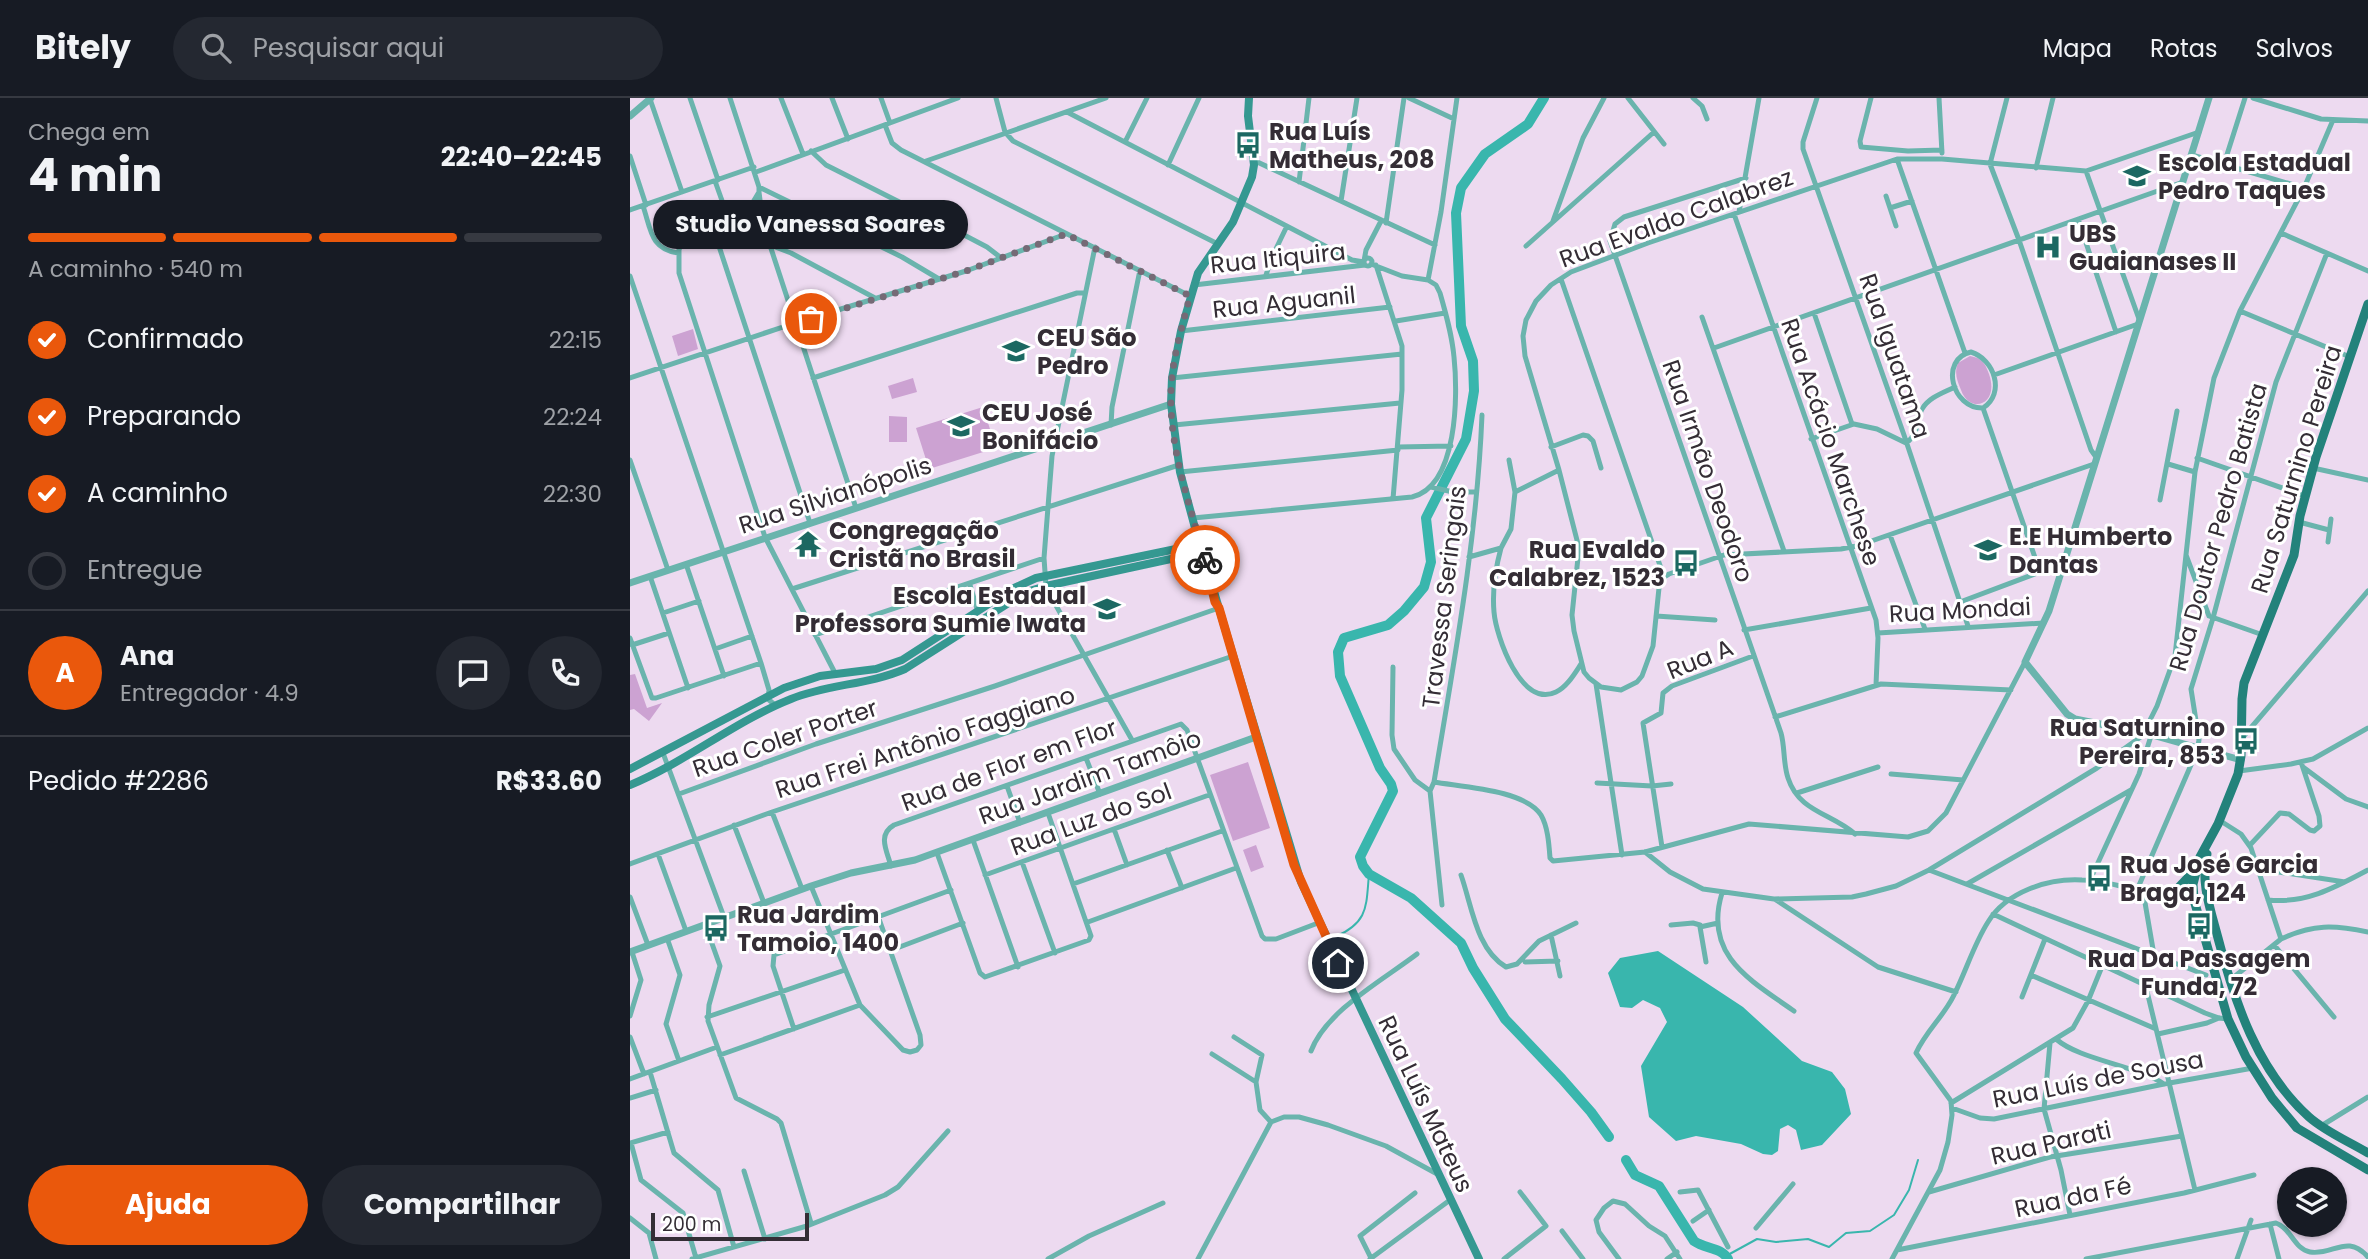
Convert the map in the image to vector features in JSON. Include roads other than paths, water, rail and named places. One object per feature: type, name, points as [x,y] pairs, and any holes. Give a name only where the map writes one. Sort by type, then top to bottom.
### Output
[{"type":"main road","name":"Rua Luís Mateus","points":[[1249,98],[1248,116],[1254,160],[1252,177],[1233,222],[1200,269],[1181,331],[1172,378],[1171,404],[1179,468],[1215,602],[1219,608],[1294,865],[1318,923],[1479,1259]]},
{"type":"main road","name":"Rua Saturnino Pereira","points":[[2197,867],[2220,820],[2239,771],[2243,690],[2292,562],[2313,468],[2368,304]]},
{"type":"main road","points":[[630,769],[770,693],[835,673],[889,666],[920,650],[1012,589],[1202,548]]},
{"type":"main road","points":[[630,785],[777,706],[832,686],[883,678],[905,669],[963,634],[1013,599],[1046,581]]},
{"type":"main road","points":[[832,686],[835,673]]},
{"type":"main road","points":[[2208,846],[2204,870],[2207,896],[2229,981],[2249,1032],[2269,1067],[2309,1117],[2368,1153]]},
{"type":"main road","points":[[2197,867],[2193,895],[2224,1018],[2246,1057],[2272,1098],[2297,1128],[2368,1170]]},
{"type":"main road","points":[[2177,888],[2197,867]]},
{"type":"main road","points":[[2193,884],[2202,888],[2207,896]]},
{"type":"main road","points":[[2236,1037],[2246,1038],[2249,1032]]},
{"type":"main road","points":[[2246,1057],[2255,1054],[2269,1067]]},
{"type":"main road","points":[[2340,1153],[2368,1164]]},
{"type":"street","points":[[630,116],[651,98],[682,192]]},
{"type":"street","points":[[690,98],[730,223]]},
{"type":"street","points":[[730,98],[755,169],[763,222],[770,245],[856,508]]},
{"type":"street","points":[[781,98],[803,154]]},
{"type":"street","points":[[832,98],[848,139]]},
{"type":"street","points":[[881,98],[895,146],[1190,296]]},
{"type":"street","points":[[630,210],[848,139],[958,98]]},
{"type":"street","points":[[996,98],[1005,132],[1019,145],[1218,244]]},
{"type":"street","points":[[926,161],[1106,98]]},
{"type":"street","points":[[1125,142],[1147,98]]},
{"type":"street","points":[[1168,165],[1199,98]]},
{"type":"street","points":[[1299,182],[1308,98]]},
{"type":"street","points":[[1341,201],[1357,98]]},
{"type":"street","points":[[1394,499],[1401,338],[1369,263],[1369,244],[1383,222],[1406,98],[1454,119]]},
{"type":"street","points":[[1428,280],[1457,98]]},
{"type":"street","points":[[1553,222],[1583,138],[1604,98]]},
{"type":"street","points":[[1628,98],[1664,144]]},
{"type":"street","points":[[1693,98],[1702,106],[1707,119]]},
{"type":"street","points":[[1702,106],[1705,98]]},
{"type":"street","points":[[1736,213],[1746,178],[1759,98]]},
{"type":"street","name":"Rua Iguatama","points":[[1817,98],[1802,145],[1968,626]]},
{"type":"street","points":[[1871,98],[1860,146],[1893,150],[1942,150]]},
{"type":"street","points":[[1939,98],[1942,159]]},
{"type":"street","points":[[2007,98],[1990,164],[2095,461]]},
{"type":"street","points":[[2036,168],[2053,98]]},
{"type":"street","points":[[1434,782],[1495,792],[1530,803],[1543,819],[1550,858],[1553,861],[1645,852],[1749,824],[1908,837],[1928,831],[1946,813],[2044,623],[2209,98]]},
{"type":"street","points":[[2224,164],[2245,98]]},
{"type":"street","points":[[2253,98],[2300,114],[2333,120],[2368,121]]},
{"type":"street","points":[[1068,113],[1345,257],[1402,276],[1428,280],[1438,288],[1454,357],[1455,385],[1451,446],[1434,488],[1424,494],[1394,499],[1193,518]]},
{"type":"street","points":[[2090,880],[2147,755],[2148,734],[2174,662],[2194,472],[2214,378],[2240,311],[2304,188],[2333,120]]},
{"type":"street","points":[[1526,246],[1654,132]]},
{"type":"street","name":"Rua Evaldo Calabrez","points":[[1596,684],[1589,678],[1582,663],[1572,615],[1579,548],[1525,356],[1522,336],[1526,320],[1536,301],[1551,285],[1571,272],[1615,255],[1897,159],[1942,159],[2086,171],[2199,132]]},
{"type":"street","points":[[811,151],[825,165],[1000,257]]},
{"type":"street","points":[[2192,155],[2304,188]]},
{"type":"street","points":[[630,156],[656,244],[678,253]]},
{"type":"street","points":[[1897,159],[1965,353]]},
{"type":"street","points":[[1254,160],[1435,245]]},
{"type":"street","points":[[2086,171],[2139,322]]},
{"type":"street","name":"Rua Irmão Deodoro","points":[[1746,178],[1624,217],[1615,224],[1611,235],[1615,255],[1783,740],[1788,780],[1797,793]]},
{"type":"street","points":[[1714,348],[2183,182]]},
{"type":"street","points":[[742,219],[759,189]]},
{"type":"street","points":[[759,189],[902,257],[939,279]]},
{"type":"street","points":[[1885,196],[1896,226]]},
{"type":"street","points":[[1889,208],[1912,201]]},
{"type":"street","name":"Rua Acácio Marchese","points":[[1736,213],[1772,326],[1871,608],[1878,633],[1876,685]]},
{"type":"street","points":[[763,222],[752,218],[742,219],[687,237],[678,253],[678,273],[765,537],[835,673]]},
{"type":"street","points":[[2078,219],[2116,332]]},
{"type":"street","points":[[713,228],[810,523]]},
{"type":"street","points":[[1266,275],[1286,228]]},
{"type":"street","points":[[2281,233],[2368,271]]},
{"type":"street","points":[[630,379],[795,323],[939,279],[1066,234]]},
{"type":"street","points":[[770,245],[791,253],[875,298]]},
{"type":"street","points":[[1095,247],[1053,445],[1044,558],[1046,581],[1132,740]]},
{"type":"street","points":[[776,264],[783,254],[791,253]]},
{"type":"street","name":"Rua Doutor Pedro Batista","points":[[2140,890],[2198,748],[2191,689],[2213,618],[2276,382],[2328,253]]},
{"type":"street","points":[[1342,268],[1345,257]]},
{"type":"street","name":"Rua Itiquira","points":[[1194,285],[1369,263]]},
{"type":"street","points":[[1111,425],[1112,407],[1140,270]]},
{"type":"street","points":[[630,276],[633,295],[661,368],[761,663],[770,693],[769,702],[777,706]]},
{"type":"street","points":[[1561,279],[1664,577],[1657,594],[1651,656],[1637,682],[1628,688],[1614,691],[1596,684]]},
{"type":"street","points":[[813,378],[1085,293]]},
{"type":"street","name":"Rua Aguanil","points":[[1181,331],[1390,307]]},
{"type":"street","points":[[2240,311],[2350,357]]},
{"type":"street","points":[[1396,321],[1445,313]]},
{"type":"street","points":[[1814,313],[1852,424]]},
{"type":"street","points":[[1702,317],[1784,551]]},
{"type":"street","points":[[1994,375],[2139,322]]},
{"type":"street","points":[[1971,352],[1988,363],[1994,375],[1996,388],[1991,402],[1983,408],[1970,407],[1963,402],[1955,387],[1953,368],[1957,360],[1965,353],[1971,352]]},
{"type":"street","points":[[1172,378],[1402,354]]},
{"type":"street","points":[[1811,439],[1852,424],[1871,427],[1906,443],[1916,434],[1920,413],[1928,402],[1955,387]]},
{"type":"street","points":[[1174,425],[1400,403]]},
{"type":"street","name":"Rua Silvianópolis","points":[[630,582],[1171,404]]},
{"type":"street","points":[[1983,408],[2040,572]]},
{"type":"street","points":[[2160,500],[2177,411]]},
{"type":"street","name":"Travessa Seringais","points":[[1430,791],[1450,697],[1469,557],[1482,415]]},
{"type":"street","points":[[1551,447],[1588,436],[1601,468]]},
{"type":"street","points":[[792,589],[1047,506],[1179,468],[1451,446]]},
{"type":"street","points":[[2197,458],[2305,496]]},
{"type":"street","points":[[630,460],[668,570]]},
{"type":"street","points":[[1509,460],[1510,478],[1515,492],[1511,529],[1501,548],[1493,586],[1498,636],[1513,668],[1535,691],[1549,694],[1563,688],[1582,663]]},
{"type":"street","points":[[1664,577],[1720,555],[1850,548],[2095,461]]},
{"type":"street","points":[[2168,464],[2194,472]]},
{"type":"street","points":[[2313,468],[2368,480]]},
{"type":"street","points":[[1515,492],[1559,470]]},
{"type":"street","points":[[1434,488],[1453,492],[1476,492]]},
{"type":"street","points":[[2328,542],[2332,519]]},
{"type":"street","points":[[2299,522],[2329,530]]},
{"type":"street","points":[[1890,535],[1925,629]]},
{"type":"street","points":[[1469,557],[1501,548]]},
{"type":"street","points":[[2185,552],[2206,612],[2213,618],[2263,635]]},
{"type":"street","points":[[815,635],[1044,558]]},
{"type":"street","points":[[686,564],[724,676]]},
{"type":"street","points":[[1960,602],[2040,572],[2062,567]]},
{"type":"street","points":[[650,576],[688,688]]},
{"type":"street","points":[[970,585],[978,612]]},
{"type":"street","points":[[2242,739],[2368,591]]},
{"type":"street","points":[[663,613],[699,601]]},
{"type":"street","name":"Rua Coler Porter","points":[[679,794],[806,747],[1219,608]]},
{"type":"street","points":[[1744,630],[1871,608]]},
{"type":"street","points":[[1656,616],[1714,620]]},
{"type":"street","name":"Rua Mondai","points":[[1878,633],[2044,623]]},
{"type":"street","points":[[669,633],[631,641],[650,696],[656,698],[761,663]]},
{"type":"street","points":[[715,649],[752,636]]},
{"type":"street","name":"Rua Frei Antônio Faggiano","points":[[630,864],[772,811],[1233,656]]},
{"type":"street","name":"Rua A","points":[[1652,786],[1644,727],[1646,721],[1661,713],[1664,693],[1672,686],[1753,656]]},
{"type":"street","points":[[2025,662],[2067,714],[2075,719],[2148,734],[2241,760]]},
{"type":"street","points":[[630,666],[639,663]]},
{"type":"street","points":[[1393,667],[1394,748],[1420,786],[1430,791],[1442,905]]},
{"type":"street","points":[[1596,684],[1622,855]]},
{"type":"street","points":[[1775,717],[1876,685],[2011,691]]},
{"type":"street","name":"Rua de Flor em Flor","points":[[891,866],[884,837],[890,827],[1132,740],[1181,724],[1186,727],[1198,759]]},
{"type":"street","points":[[2239,771],[2302,765],[2368,728]]},
{"type":"street","points":[[2358,733],[2368,736]]},
{"type":"street","points":[[1645,852],[1689,884],[1722,893],[1774,899],[1852,897],[1881,891],[1929,870],[2148,734]]},
{"type":"street","name":"Rua Jardim Tamôio","points":[[631,952],[811,886],[852,873],[891,866],[937,853],[1256,737]]},
{"type":"street","points":[[663,752],[724,917]]},
{"type":"street","points":[[1086,758],[1100,794]]},
{"type":"street","points":[[1198,759],[1259,932],[1265,939],[1276,939],[1318,923]]},
{"type":"street","points":[[2302,765],[2351,802],[2368,807]]},
{"type":"street","points":[[2250,845],[2280,813],[2289,814],[2313,831],[2320,826],[2302,765]]},
{"type":"street","points":[[1855,834],[1840,822],[1808,807],[1797,793],[1878,767]]},
{"type":"street","points":[[1891,774],[1963,780]]},
{"type":"street","points":[[1597,783],[1652,786],[1671,784]]},
{"type":"street","points":[[1007,786],[1020,823]]},
{"type":"street","points":[[1652,786],[1662,847]]},
{"type":"street","points":[[1966,884],[2131,790]]},
{"type":"street","name":"Rua Luz do Sol","points":[[985,875],[1209,795]]},
{"type":"street","points":[[772,811],[802,889]]},
{"type":"street","points":[[937,853],[974,959],[984,977],[1018,967],[1089,940],[1091,933],[1048,813]]},
{"type":"street","points":[[2220,820],[2234,828],[2250,845],[2281,939]]},
{"type":"street","points":[[734,825],[764,903]]},
{"type":"street","points":[[1115,829],[1127,865]]},
{"type":"street","points":[[1073,884],[1222,831]]},
{"type":"street","points":[[973,840],[1018,967]]},
{"type":"street","points":[[1167,850],[1182,888]]},
{"type":"street","points":[[658,854],[686,931]]},
{"type":"street","points":[[1022,862],[1055,953]]},
{"type":"street","points":[[1088,922],[1236,868]]},
{"type":"street","points":[[2259,869],[2345,881]]},
{"type":"street","points":[[1929,870],[2206,975]]},
{"type":"street","points":[[2268,900],[2303,899],[2368,870]]},
{"type":"street","points":[[1461,875],[1484,946],[1504,966],[1512,967],[1539,941],[1576,923]]},
{"type":"street","points":[[1892,1259],[1929,1192],[1948,1142],[1951,1105],[1916,1053],[1956,992],[1993,914],[2009,899],[2048,884],[2070,880],[2090,880],[2140,890],[2177,888],[2193,884]]},
{"type":"street","points":[[811,886],[860,1005],[903,1050],[910,1052],[917,1050],[920,1045],[920,1035],[878,916]]},
{"type":"street","points":[[2177,888],[2193,895]]},
{"type":"street","points":[[794,1028],[772,963],[774,955],[951,890]]},
{"type":"street","points":[[2140,890],[2154,955]]},
{"type":"street","points":[[1722,893],[1718,923],[1722,946],[1732,964],[1794,1011]]},
{"type":"street","points":[[630,897],[648,945]]},
{"type":"street","points":[[1774,899],[1878,967],[1956,992]]},
{"type":"street","points":[[1993,914],[2224,1018]]},
{"type":"street","points":[[889,951],[963,923]]},
{"type":"street","points":[[1671,925],[1718,923]]},
{"type":"street","points":[[705,925],[720,966],[707,1017],[717,1047],[736,1098],[781,1123],[811,1223]]},
{"type":"street","points":[[1700,925],[1706,962]]},
{"type":"street","points":[[2229,981],[2281,939],[2323,926],[2368,932]]},
{"type":"street","points":[[1551,934],[1560,976]]},
{"type":"street","points":[[667,939],[680,975],[666,1024],[679,1061]]},
{"type":"street","points":[[2022,998],[2045,939]]},
{"type":"street","points":[[2275,946],[2334,1017]]},
{"type":"street","points":[[630,1016],[641,980],[631,952]]},
{"type":"street","points":[[1311,1051],[1323,1029],[1355,999],[1417,954]]},
{"type":"street","points":[[1525,962],[1558,961]]},
{"type":"street","points":[[1951,1105],[2077,1023],[2103,964]]},
{"type":"street","points":[[707,1017],[845,970]]},
{"type":"street","points":[[2031,975],[2157,1031],[2224,1018]]},
{"type":"street","points":[[2145,983],[2195,1190]]},
{"type":"street","points":[[720,1055],[860,1005]]},
{"type":"street","points":[[630,1037],[656,1090],[678,1158],[718,1190],[734,1247]]},
{"type":"street","points":[[1234,1037],[1262,1055],[1256,1082],[1260,1110],[1271,1122]]},
{"type":"street","points":[[2056,1039],[2073,1049],[2167,1083]]},
{"type":"street","points":[[2050,1043],[2044,1108],[2070,1215]]},
{"type":"street","points":[[630,1079],[717,1047]]},
{"type":"street","points":[[1212,1055],[1256,1082]]},
{"type":"street","name":"Rua Luís de Sousa","points":[[1951,1105],[1986,1120],[2253,1068]]},
{"type":"street","points":[[630,1098],[656,1090]]},
{"type":"street","points":[[2321,1126],[2368,1097]]},
{"type":"street","points":[[1198,1259],[1271,1122],[1284,1117],[1328,1125],[1386,1146],[1439,1175]]},
{"type":"street","points":[[668,1132],[630,1143],[641,1180],[683,1213],[694,1258],[765,1239],[885,1195],[898,1187],[948,1131]]},
{"type":"street","name":"Rua Parati","points":[[1929,1192],[2057,1155],[2182,1136]]},
{"type":"street","points":[[744,1171],[765,1239]]},
{"type":"street","name":"Rua da Fé","points":[[1897,1250],[2195,1190],[2254,1175]]},
{"type":"street","points":[[1756,1228],[1793,1184]]},
{"type":"street","points":[[1680,1192],[1698,1190],[1728,1247]]},
{"type":"street","points":[[1504,1259],[1546,1226],[1520,1192]]},
{"type":"street","points":[[1415,1193],[1360,1236],[1370,1258],[1450,1200]]},
{"type":"street","points":[[1619,1259],[1599,1231],[1596,1220],[1613,1201],[1625,1204],[1649,1226],[1665,1236],[1678,1256],[1667,1259]]},
{"type":"street","points":[[1048,1259],[1089,1236],[1163,1203]]},
{"type":"street","points":[[1693,1221],[1709,1210]]},
{"type":"street","points":[[630,1217],[649,1233],[656,1259]]},
{"type":"street","points":[[2237,1259],[2251,1220]]},
{"type":"street","points":[[2270,1224],[2278,1259]]},
{"type":"street","points":[[2086,1259],[2270,1224],[2282,1225],[2299,1245],[2310,1252],[2346,1245],[2360,1248],[2366,1255],[2358,1259]]},
{"type":"street","points":[[1562,1231],[1583,1259]]},
{"type":"waterway","points":[[1544,98],[1528,124],[1485,154],[1461,188],[1456,213],[1461,326],[1473,361],[1474,391],[1466,439],[1426,518],[1431,562],[1424,587],[1388,625],[1344,638],[1338,652],[1340,676],[1380,768],[1393,791],[1360,857],[1363,866],[1369,874],[1411,898],[1461,943],[1473,968],[1505,1019],[1562,1079],[1609,1137]]},
{"type":"waterway","points":[[1335,937],[1354,925],[1364,912],[1369,874]]},
{"type":"waterway","points":[[1626,1160],[1635,1175],[1659,1186],[1694,1241],[1721,1252],[1728,1259]]},
{"type":"waterway","points":[[1726,1256],[1757,1239],[1776,1242],[1808,1239],[1829,1247],[1846,1233],[1870,1231],[1894,1215],[1909,1190],[1918,1160]]},
{"type":"place","name":"Rua Luís Matheus, 208","points":[[1248,145]]},
{"type":"place","name":"Escola Estadual Pedro Taques","points":[[2137,176]]},
{"type":"place","name":"UBS Guaianases II","points":[[2048,247]]},
{"type":"place","name":"Studio Vanessa Soares","points":[[811,319]]},
{"type":"place","name":"CEU São Pedro","points":[[1016,351]]},
{"type":"place","name":"CEU José Bonifácio","points":[[961,426]]},
{"type":"place","name":"Congregação Cristã no Brasil","points":[[808,544]]},
{"type":"place","name":"E.E Humberto Dantas","points":[[1988,550]]},
{"type":"place","name":"Rua Evaldo Calabrez, 1523","points":[[1686,563]]},
{"type":"place","name":"Escola Estadual Professora Sumie Iwata","points":[[1107,609]]},
{"type":"place","name":"Rua Saturnino Pereira, 853","points":[[2246,741]]},
{"type":"place","name":"Rua José Garcia Braga, 124","points":[[2099,878]]},
{"type":"place","name":"Rua Da Passagem Funda, 72","points":[[2199,926]]},
{"type":"place","name":"Rua Jardim Tamoio, 1400","points":[[716,928]]}]
